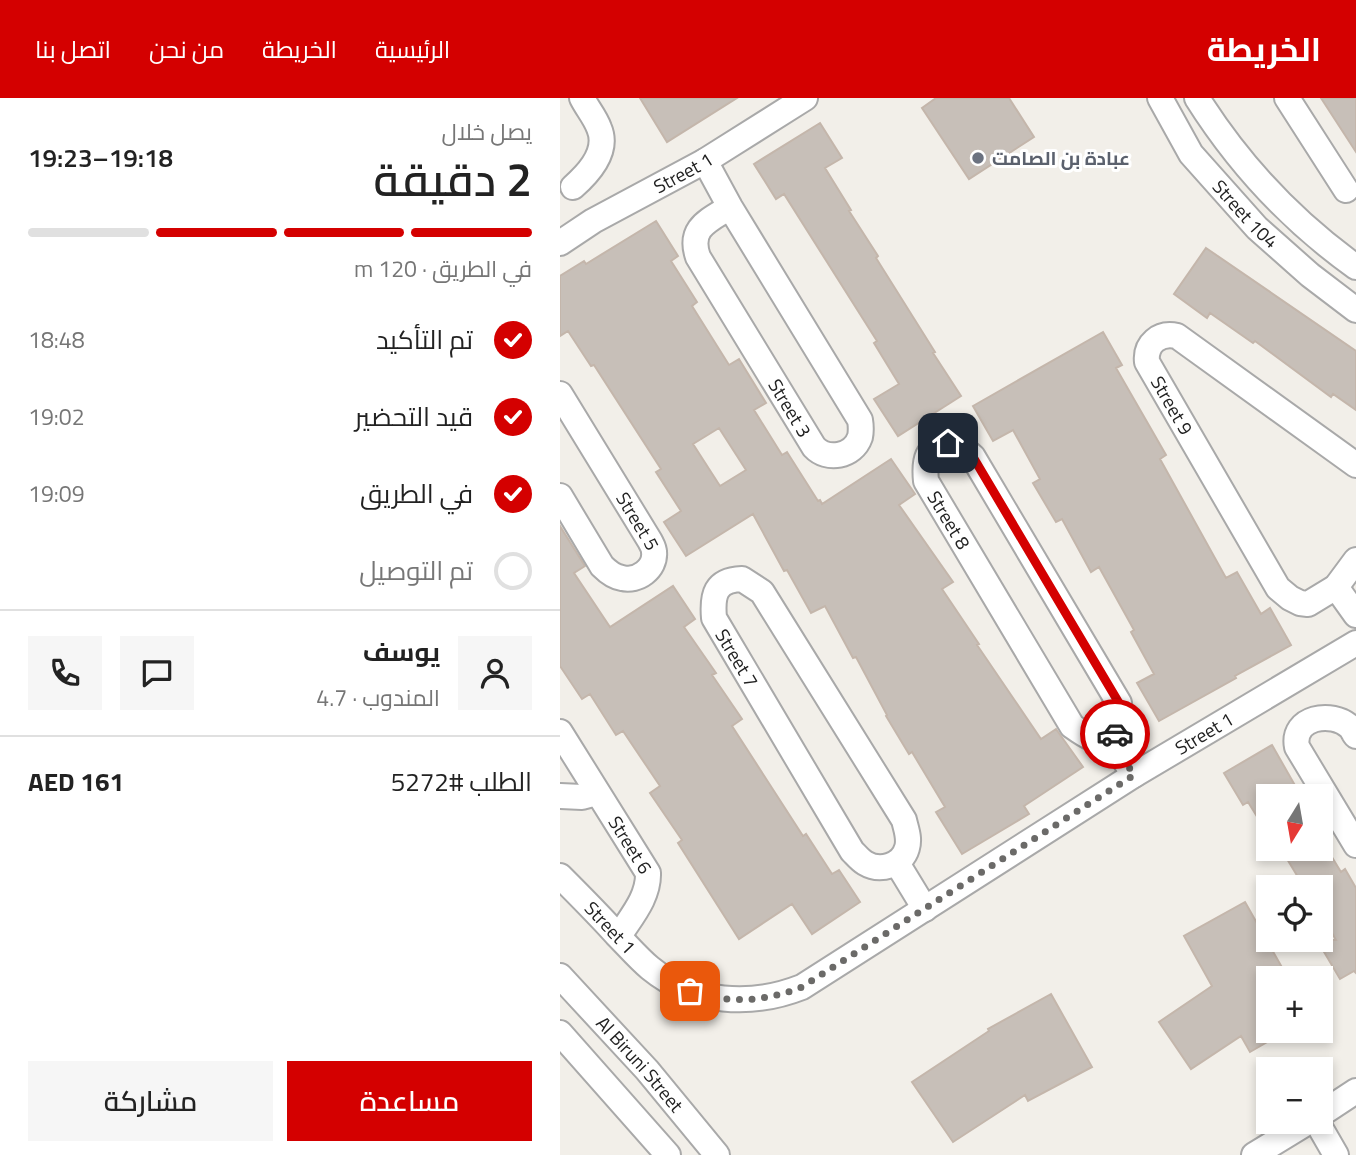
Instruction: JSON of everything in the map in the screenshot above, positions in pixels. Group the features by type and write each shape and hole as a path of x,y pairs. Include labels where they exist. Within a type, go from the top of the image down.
{"street":[{"path":"582,98 600,128 601,147 594,165 585,177 567,182 593,221"},
{"name":"Street 1","path":"560,243 593,221 705,161 805,98"},
{"name":"Street 104","path":"1160,98 1191,154 1252,222 1310,275 1356,310"},
{"name":"Street 104","path":"1197,98 1246,166 1334,251 1356,267"},
{"path":"1287,98 1346,190"},
{"name":"Street 3","path":"705,161 730,207 860,420 860,436 848,452 832,456 824,454 814,446 698,257 695,242 702,225 730,207"},
{"path":"1252,222 1261,223 1271,217 1280,201"},
{"name":"Street 9","path":"1356,465 1177,336 1163,335 1152,343 1146,356 1147,362 1278,588 1290,598 1308,604 1336,587 1356,559"},
{"name":"Street 5","path":"560,394 650,541 654,552 648,570 629,579 610,574 602,566 560,496"},
{"name":"Street 8","path":"948,443 963,448 973,457 1119,703 1117,732 1111,739 1099,741 1072,726 926,481 927,458 939,444 948,443"},
{"name":"Street 7","path":"742,579 762,592 904,820 908,846 897,863 877,867 865,863 852,851 714,618 714,596 723,583 742,579"},
{"path":"1336,587 1356,615"},
{"name":"Street 1","path":"560,876 648,966 675,985 705,996 737,1001 786,993 802,987 1134,775 1356,643"},
{"path":"1356,736 1350,727 1324,717 1304,724 1296,733 1295,739 1297,747 1356,845"},
{"name":"Street 6","path":"560,732 648,873 645,894 619,936"},
{"path":"1111,739 1134,775"},
{"path":"560,796 582,797 597,793"},
{"path":"897,863 925,909"},
{"name":"Al Biruni Street","path":"560,976 646,1070 717,1155"},
{"name":"Al Biruni Street","path":"560,1033 668,1155"},
{"path":"1333,1106 1356,1091"},
{"path":"1254,1155 1288,1134"},
{"path":"1324,1134 1336,1155"}],"building":[{"path":"640,98 737,98 667,142"},
{"name":"عبادة بن الصامت","path":"936,98 1009,98 1034,137 969,179 922,108"},
{"path":"1321,98 1356,98 1356,152"},
{"path":"820,123 842,158 825,168 878,256 876,258 961,396 898,436 874,399 899,384 874,343 877,341 784,194 776,199 754,164"},
{"path":"656,221 678,256 671,261 697,302 692,306 729,365 739,359 766,403 754,410 782,455 787,452 822,504 891,459 915,494 899,505 953,582 942,589 1041,739 1056,729 1083,767 1024,806 1029,814 962,854 936,812 945,807 912,752 909,754 886,716 856,657 853,658 825,606 811,613 753,514 686,556 664,522 681,511 656,472 661,469 594,365 591,366 568,331 560,336 560,276 584,261 586,264","holes":["719,428 746,470 720,486 693,444"]},
{"path":"1206,248 1356,351 1356,410 1333,394 1331,397 1255,341 1253,343 1210,313 1207,318 1174,294"},
{"path":"1103,332 1122,365 1116,368 1166,455 1160,459 1226,578 1237,572 1261,614 1270,608 1291,645 1159,721 1137,683 1154,674 1131,632 1134,630 1099,567 1091,572 1062,519 1056,522 1033,483 1040,479 1013,430 993,441 973,406"},
{"path":"560,526 585,566 574,573 610,627 673,586 695,619 684,627 716,673 712,675 742,719 732,726 803,836 806,834 832,874 839,870 860,902 812,934 792,904 739,939 678,843 682,840 650,793 660,786 623,731 616,735 590,694 582,699 560,666"},
{"path":"1272,745 1294,784 1256,784 1256,815 1248,802 1243,805 1224,773"},
{"path":"1334,860 1341,872 1345,869 1356,888 1356,973 1354,971 1340,979 1324,952 1333,952 1333,940 1336,940 1333,935 1333,875 1297,875 1288,861"},
{"path":"1245,902 1256,921 1256,952 1273,952 1281,966 1256,966 1256,1043 1266,1043 1250,1052 1241,1036 1191,1069 1159,1022 1212,986 1184,936"},
{"path":"1051,994 1092,1067 1028,1101 1025,1095 953,1142 912,1082 989,1031 988,1029"}],"way so far":[{"path":"690,991 737,1001 770,997 802,987 1134,775 1111,739 1115,734"}],"place":[{"name":"عبادة بن الصامت","path":"978,158"}],"route":[{"path":"948,443 963,448 973,457 1119,703 1120,723 1115,734"}]}
